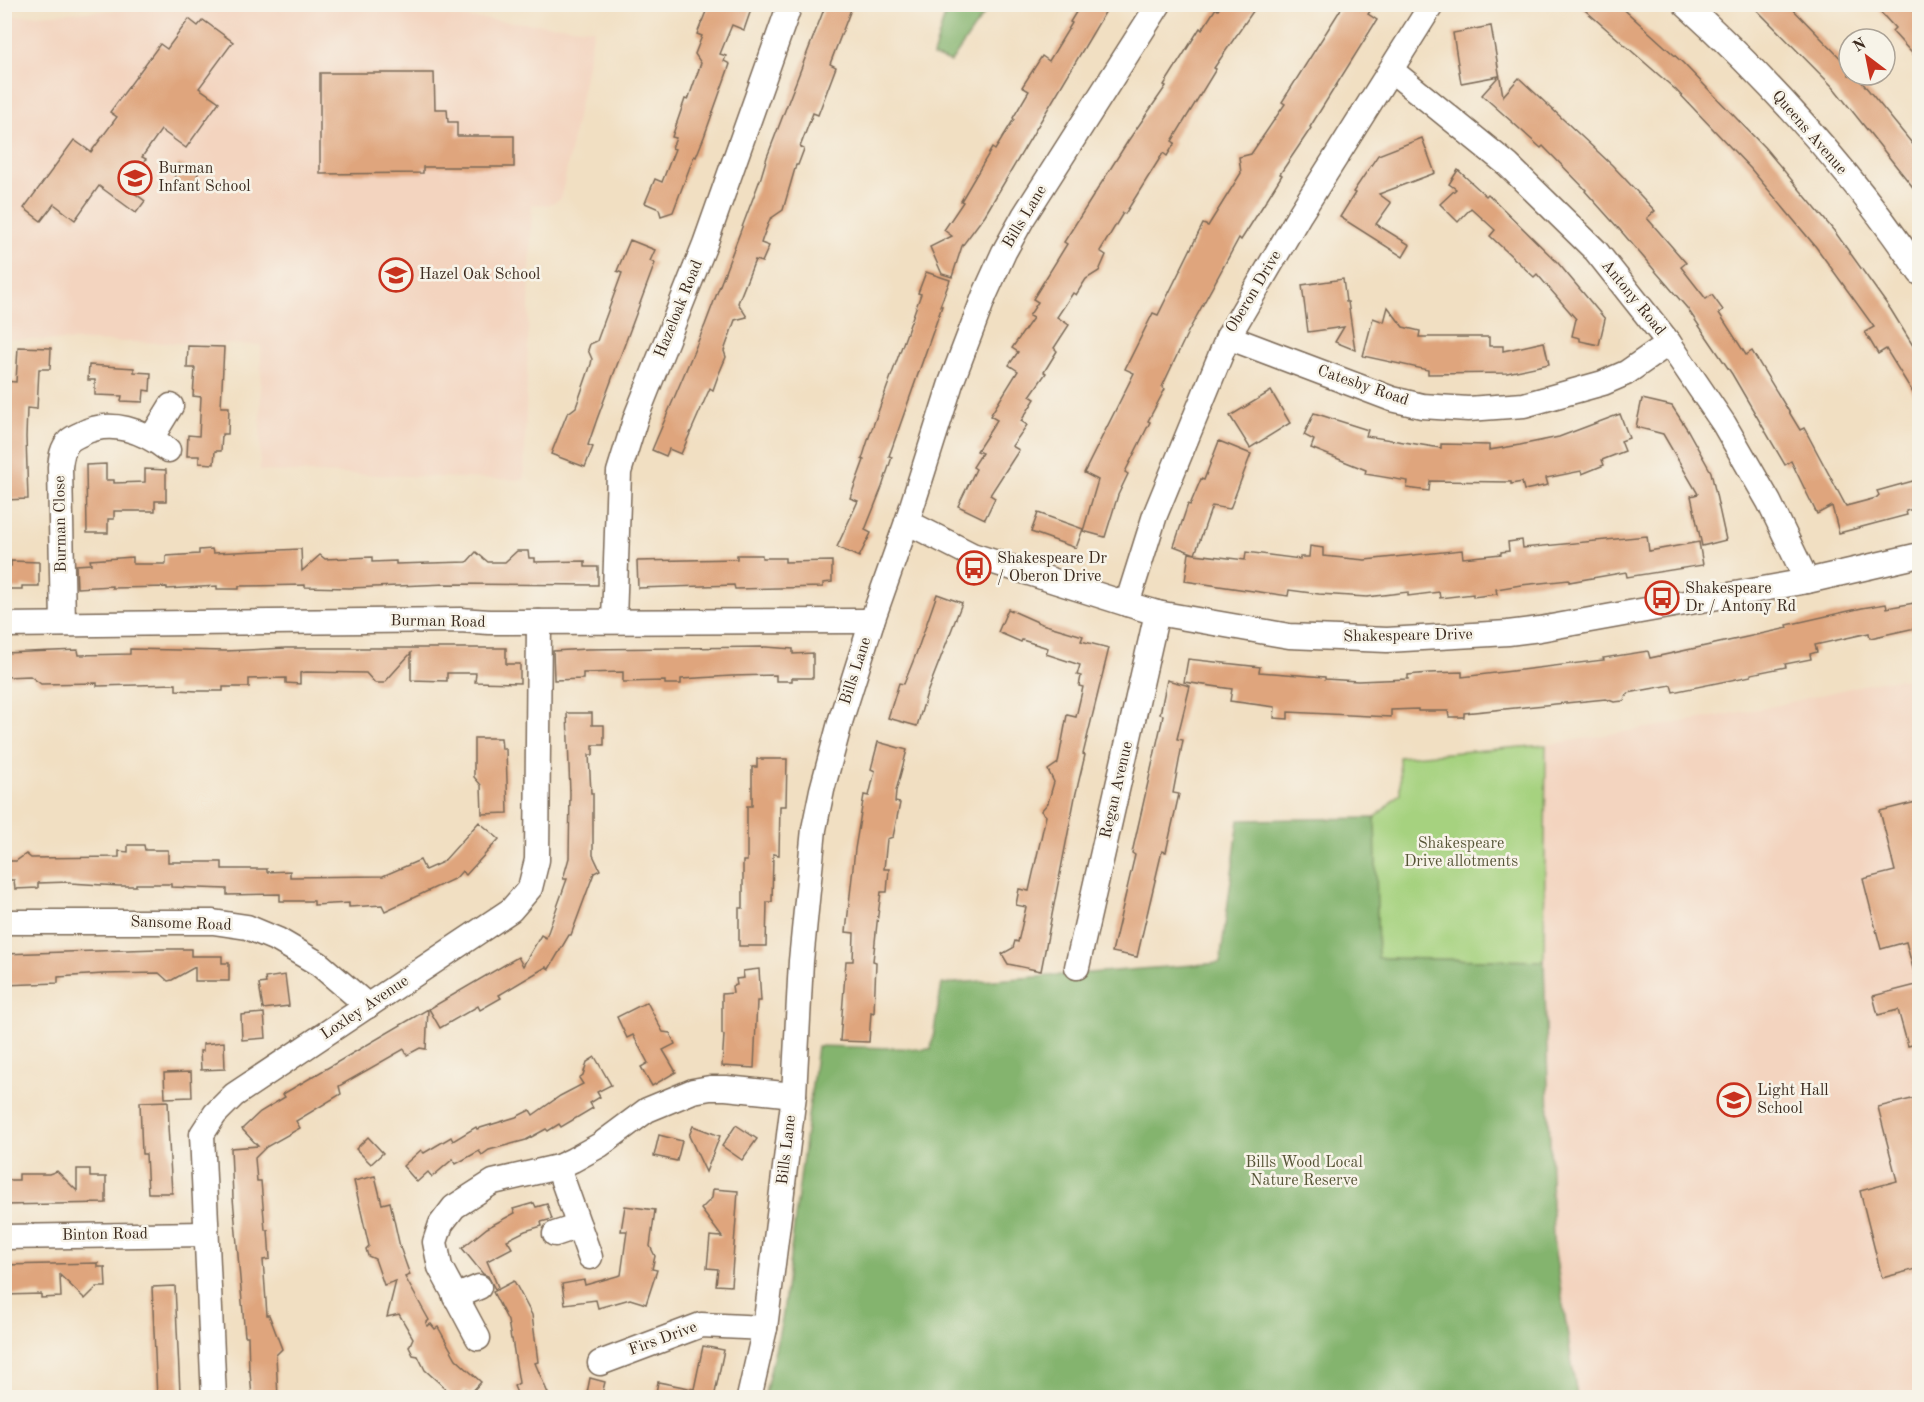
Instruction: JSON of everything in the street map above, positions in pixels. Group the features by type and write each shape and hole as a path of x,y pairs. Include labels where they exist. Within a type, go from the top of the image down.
{"street":[{"name":"Hazeloak Road","path":"614,621 619,472 636,417 705,244 790,4"},
{"name":"Bills Lane","path":"749,1398 765,1328 794,1095 801,961 814,829 841,719 951,383 1004,252 1024,216 1159,4"},
{"name":"Oberon Drive","path":"1127,604 1155,515 1227,337 1300,214 1432,4"},
{"name":"Queens Avenue","path":"1685,4 1757,74 1820,142 1894,235 1920,273"},
{"name":"Antony Road","path":"1391,70 1515,172 1596,251 1669,343 1724,424 1769,502 1807,581"},
{"name":"Catesby Road","path":"1227,337 1392,399 1422,406 1468,409 1524,405 1603,383 1626,373 1669,343"},
{"name":"Burman Close","path":"63,624 60,467 63,451 70,440 90,429 108,426 127,428 160,443 171,406"},
{"name":"Shakespeare Drive","path":"907,522 972,555 1157,613 1288,636 1387,640 1530,630 1807,581 1920,555"},
{"name":"Regan Avenue","path":"1077,967 1157,613"},
{"name":"Burman Road","path":"4,625 460,620 489,622 872,621"},
{"name":"Loxley Avenue","path":"214,1398 202,1134 214,1114 234,1095 511,909 530,888 537,860 539,622"},
{"name":"Sansome Road","path":"4,922 213,922 247,927 278,940 319,964 368,1006"},
{"path":"478,1338 440,1267 435,1242 441,1224 454,1207 493,1182 558,1167 600,1145 647,1110 693,1091 726,1088 794,1095"},
{"path":"558,1167 590,1257"},
{"path":"555,1234 579,1226"},
{"name":"Binton Road","path":"4,1237 206,1234"},
{"path":"455,1297 479,1287"},
{"name":"Firs Drive","path":"600,1363 700,1324 765,1328"}],"shaded area":[{"name":"Hazel Oak School","path":"310,4 594,29 561,199 548,205 532,204 524,480 260,471 261,345 5,339 5,17 198,5"},
{"name":"Light Hall School","path":"1919,677 1919,1397 1577,1397 1553,1239 1544,961 1546,745 1765,708 1880,681"}],"green space":[{"path":"948,4 990,5 951,62 933,56"},
{"name":"Shakespeare Drive allotments","path":"1546,745 1544,961 1377,958 1375,818 1400,793 1399,757"},
{"name":"Bills Wood Local Nature Reserve","path":"1375,818 1378,958 1544,961 1553,1239 1577,1397 764,1398 782,1320 817,1046 931,1049 942,984 1220,963 1239,820"}],"building":[{"path":"709,4 753,4 744,30 732,25 720,54 726,56 724,61 730,64 704,137 696,157 694,156 673,212 661,216 659,209 645,203 655,179 662,182 675,149 672,148 676,138 672,137 701,63 695,54 702,36 697,34"},
{"path":"826,4 853,4 830,64 836,67 818,115 813,113 800,147 804,149 796,165 783,210 770,219 763,237 761,243 769,246 762,262 755,260 738,303 747,317 735,320 724,351 726,357 713,390 710,388 681,454 669,449 666,456 652,450 705,325"},
{"path":"1081,4 1110,4 985,215 962,246 952,277 942,274 930,247 952,236 944,230 963,202 961,201 992,148 995,150 1014,119 1029,91 1022,87 1042,56 1049,61"},
{"path":"1222,4 1258,4 1214,68 1216,69 1172,141 1175,143 1167,156 1163,153 1100,251 1106,255 1099,271 1086,279 1076,295 1073,293 1057,317 1069,325 1054,348 1057,351 1044,372 1046,373 1030,396 1035,399 1021,421 1027,425 1012,446 1019,450 990,495 995,498 985,519 958,506 976,469 973,467 982,453 977,451 997,420 990,416 1018,371 1009,365 1018,352 1012,348 1033,318 1029,316 1038,302 1033,299 1067,244 1064,242 1166,86 1164,85 1200,28 1202,30 1216,8 1218,10"},
{"path":"1344,4 1375,4 1368,14 1377,20 1280,174 1282,175 1264,204 1241,240 1239,238 1188,332 1162,387 1165,389 1125,472 1128,474 1118,495 1105,537 1083,531 1098,480 1084,473 1134,373 1125,369 1153,313 1158,315 1203,224 1208,226 1241,173 1239,157 1251,154 1285,104 1282,102"},
{"path":"1578,4 1618,4 1683,63 1765,148 1835,232 1891,310 1920,357 1920,404 1886,349 1878,354 1865,332 1874,327 1816,247 1751,169 1676,90"},
{"path":"1751,4 1788,4 1837,55 1837,87 1866,87 1920,153 1920,196 1833,87"},
{"path":"1873,4 1907,4 1920,18 1920,62 1897,37 1897,27 1894,27"},
{"path":"189,19 198,26 203,20 233,42 199,88 219,102 186,148 161,130 142,157 146,159 125,186 145,201 136,213 99,186 75,220 54,204 41,221 24,208 74,140 91,152 117,117 110,112 160,44 167,49"},
{"path":"1491,26 1503,96 1519,78 1612,165 1655,211 1647,218 1686,263 1681,267 1706,299 1712,295 1723,310 1719,313 1746,355 1752,351 1800,430 1804,428 1846,506 1876,498 1879,495 1877,491 1920,479 1920,507 1906,511 1907,515 1839,533 1832,506 1817,514 1791,461 1785,465 1732,374 1687,308 1586,190 1543,146 1541,148 1482,95 1499,76 1461,83 1453,33"},
{"path":"320,73 434,73 435,109 447,109 448,122 457,122 457,136 514,136 514,167 423,167 423,173 320,174"},
{"path":"1422,138 1435,173 1379,194 1391,203 1376,224 1410,245 1403,257 1340,217 1355,193 1353,192 1378,155"},
{"path":"178,164 199,170 194,186 174,181"},
{"path":"1458,170 1486,196 1488,194 1558,263 1605,319 1599,345 1580,341 1580,338 1572,336 1576,319 1537,274 1534,277 1490,236 1495,230 1471,208 1458,222 1440,204 1456,189 1449,184"},
{"path":"630,240 655,250 650,261 655,263 588,445 593,447 585,467 551,454 567,414 576,407 591,364 592,359 588,350 590,344 597,341 622,273 617,271"},
{"path":"926,272 950,280 889,456 892,457 882,487 865,530 871,533 859,557 837,547 858,501 850,498 864,460 862,459 869,437 921,294 918,293"},
{"path":"1343,279 1355,350 1335,342 1344,327 1308,332 1302,285"},
{"path":"1388,307 1403,327 1420,331 1419,337 1489,337 1489,346 1503,346 1503,351 1544,342 1549,364 1507,373 1428,374 1428,370 1363,356 1373,318 1384,322"},
{"path":"188,346 224,347 221,407 229,407 228,434 222,434 221,451 215,451 214,464 199,463 199,456 187,456 188,435 199,436 201,397 193,396 195,368 187,368"},
{"path":"18,347 51,348 50,369 39,369 37,409 27,408 28,499 4,500 4,381 16,382"},
{"path":"89,365 134,368 134,372 151,373 150,391 144,390 143,402 121,401 122,396 95,395 95,380 88,380"},
{"path":"1271,391 1290,423 1250,448 1230,416"},
{"path":"1642,399 1672,406 1687,429 1711,472 1726,540 1702,546 1691,496 1698,494 1663,434 1636,427"},
{"path":"1314,413 1368,430 1366,436 1441,448 1441,444 1489,445 1489,450 1520,445 1559,437 1620,414 1629,438 1621,441 1625,451 1602,460 1604,465 1582,474 1581,471 1546,478 1548,485 1524,490 1522,482 1511,484 1511,482 1430,481 1429,491 1407,488 1408,481 1365,474 1366,470 1311,448 1314,440 1304,435"},
{"path":"1219,441 1251,454 1230,509 1212,506 1195,554 1174,546 1188,504 1190,505 1201,479 1204,480"},
{"path":"106,464 106,480 114,480 114,483 145,482 145,469 166,470 166,501 155,501 155,511 114,511 114,519 108,519 108,533 87,533 86,465"},
{"path":"1038,513 1083,529 1076,548 1031,532"},
{"path":"1647,536 1649,551 1699,542 1703,565 1627,577 1626,572 1569,582 1569,580 1521,585 1496,589 1497,594 1473,597 1473,594 1440,598 1439,592 1408,596 1408,592 1367,597 1289,590 1288,596 1185,581 1189,553 1245,560 1246,552 1300,559 1300,557 1309,557 1310,546 1323,548 1323,556 1365,560 1462,550 1463,558 1501,554 1501,552 1509,551 1508,542 1522,540 1523,548"},
{"path":"212,549 213,553 301,549 302,571 320,555 325,559 372,557 372,562 396,561 396,564 467,562 476,552 488,562 505,562 517,551 528,551 529,558 535,558 535,562 585,561 585,567 598,567 598,585 446,584 349,588 305,587 305,585 239,586 239,589 217,589 217,586 167,589 167,587 112,588 112,586 77,588 76,565 91,564 90,560 133,557 133,564 166,564 166,556 199,554 199,550"},
{"path":"737,555 785,558 785,562 832,561 832,582 823,583 823,587 735,589 734,585 638,588 637,561 737,559"},
{"path":"11,561 39,562 39,586 4,589 4,566 11,566"},
{"path":"937,594 962,603 927,693 917,726 888,718 899,683 904,684"},
{"path":"1920,602 1920,627 1870,638 1869,633 1815,645 1817,652 1810,654 1811,659 1785,664 1786,667 1673,692 1671,685 1628,693 1623,701 1614,702 1606,699 1464,713 1464,717 1449,717 1448,711 1418,711 1418,709 1391,710 1391,717 1288,712 1288,719 1274,718 1275,707 1230,701 1232,689 1184,682 1188,659 1260,667 1259,672 1358,681 1408,679 1408,675 1429,673 1462,672 1462,677 1604,660 1603,658 1648,651 1650,658 1788,628 1787,625 1862,608 1886,604 1887,608"},
{"path":"1008,609 1042,624 1083,636 1081,641 1109,648 1083,754 1085,755 1041,971 1008,964 1002,954 1013,948 1015,941 1018,942 1026,907 1016,905 1019,889 1029,891 1046,816 1041,811 1048,803 1054,782 1048,770 1058,763 1067,715 1076,717 1083,687 1079,686 1081,676 1077,675 1080,665 1046,654 1048,648 1022,640 1021,642 998,632"},
{"path":"766,647 793,649 793,654 813,653 813,678 776,681 776,675 732,676 681,679 681,684 665,684 665,681 623,682 623,672 583,673 583,679 554,680 553,651"},
{"path":"286,648 506,648 506,664 520,664 520,683 475,682 476,673 447,673 447,681 411,680 411,653 384,683 375,683 366,673 306,672 300,673 300,684 286,683 286,678 249,679 249,687 223,687 223,691 198,691 176,690 176,684 97,686 97,683 41,684 30,676 4,677 4,653 78,650 79,655 130,654 130,649 226,651"},
{"path":"1167,680 1190,686 1177,739 1183,740 1173,793 1179,794 1166,852 1162,851 1137,957 1112,952 1135,855 1132,853 1162,721 1163,715 1160,714"},
{"path":"567,713 592,713 592,725 604,725 604,745 593,745 593,755 589,755 591,793 593,793 593,855 600,870 594,873 571,935 549,969 546,967 499,995 501,998 480,1010 478,1006 440,1028 429,1009 518,957 523,966 541,935 546,938 567,879 563,879 569,858 570,793"},
{"path":"474,738 501,738 502,749 506,749 508,813 482,814 481,785 474,777"},
{"path":"878,742 907,750 896,791 895,802 900,803 893,837 887,839 884,869 889,869 887,892 881,892 873,961 876,962 874,1013 871,1012 869,1042 840,1041 846,961 853,961 854,933 846,932 855,849 864,795 869,796 875,771 871,769"},
{"path":"757,759 787,759 786,806 780,806 779,855 773,854 772,902 767,902 766,946 739,946 739,908 743,908 743,861 747,861 747,806 752,806 752,767 757,767"},
{"path":"1920,801 1920,976 1915,976 1906,942 1881,949 1863,879 1895,871 1880,811"},
{"path":"479,822 499,839 466,875 462,871 456,878 385,911 382,905 349,907 349,903 314,905 314,901 280,901 280,894 227,895 227,889 171,887 171,884 119,886 70,882 38,883 38,888 15,889 14,880 4,880 4,861 16,861 26,854 31,858 119,857 119,851 128,852 128,845 144,845 145,850 168,850 168,862 222,862 222,869 290,871 290,877 383,876 420,860 425,870 443,862"},
{"path":"191,949 191,956 222,956 222,963 229,963 229,981 195,981 195,967 168,981 159,973 103,974 58,977 58,983 4,985 4,954"},
{"path":"759,969 761,1001 757,1001 754,1068 722,1066 724,1035 722,1034 722,994 733,993 732,986 737,985 736,979 744,978 743,971"},
{"path":"285,975 289,1006 263,1009 259,984 266,983 265,978"},
{"path":"1920,984 1920,1043 1908,1046 1898,1010 1878,1015 1873,996"},
{"path":"647,1002 663,1032 670,1033 675,1044 663,1050 676,1072 652,1086 641,1067 648,1063 633,1035 627,1038 617,1017"},
{"path":"428,1009 426,1049 420,1048 407,1055 404,1049 339,1086 341,1094 296,1121 300,1128 266,1147 255,1158 257,1181 261,1181 265,1230 268,1230 270,1259 263,1260 267,1315 269,1315 282,1349 276,1355 278,1398 252,1398 248,1336 245,1336 233,1198 231,1148 258,1146 242,1129 260,1112 285,1097 283,1094"},
{"path":"264,1013 266,1038 242,1040 241,1015"},
{"path":"224,1042 225,1069 201,1070 200,1051 203,1051 203,1044"},
{"path":"595,1057 611,1085 597,1092 600,1097 590,1103 593,1108 561,1127 559,1124 526,1140 489,1150 482,1155 479,1151 456,1164 453,1159 432,1177 428,1172 417,1182 403,1166 421,1150 424,1153 451,1137 453,1141 476,1127 477,1129 516,1117 530,1110 533,1115 560,1096 583,1084 579,1078 583,1075 587,1062"},
{"path":"191,1072 192,1097 165,1098 164,1073"},
{"path":"1920,1097 1920,1268 1882,1278 1860,1191 1897,1181 1878,1107"},
{"path":"168,1101 172,1193 148,1193 146,1154 142,1154 140,1102"},
{"path":"736,1125 757,1139 742,1160 722,1146"},
{"path":"693,1126 720,1136 706,1172 689,1136"},
{"path":"659,1135 682,1141 677,1161 654,1156"},
{"path":"368,1137 383,1153 371,1164 356,1149"},
{"path":"77,1169 90,1169 90,1177 106,1177 106,1203 4,1205 4,1180 19,1180 19,1174 49,1174 57,1171 77,1191"},
{"path":"375,1176 382,1204 390,1202 400,1247 410,1275 405,1277 429,1320 426,1323 427,1326 431,1324 435,1329 438,1327 456,1359 481,1382 470,1394 465,1389 456,1398 425,1370 418,1356 413,1355 409,1347 413,1338 399,1314 387,1317 396,1281 384,1285 375,1259 368,1256 366,1249 369,1246 354,1181"},
{"path":"713,1189 738,1191 731,1286 716,1285 718,1269 707,1268 710,1236 722,1237 701,1209 712,1198"},
{"path":"534,1203 536,1207 547,1204 552,1219 541,1222 542,1226 507,1240 512,1248 487,1261 498,1287 495,1289 488,1276 483,1274 462,1248 487,1228 515,1213 513,1209"},
{"path":"625,1206 655,1210 650,1246 655,1256 652,1269 657,1270 646,1304 630,1299 598,1308 596,1300 565,1304 562,1284 584,1280 585,1285 621,1275 627,1231 621,1231"},
{"path":"98,1263 98,1267 105,1267 106,1287 97,1287 85,1299 60,1275 61,1297 41,1298 41,1294 4,1295 4,1265"},
{"path":"514,1281 532,1315 538,1362 535,1363 550,1398 519,1398 514,1386 519,1383 508,1321 493,1292"},
{"path":"175,1286 180,1392 175,1392 175,1398 157,1398 152,1287"},
{"path":"703,1346 724,1350 714,1398 655,1398 658,1382 694,1389"},
{"path":"590,1378 605,1382 601,1398 586,1398"}],"place":[{"name":"Burman Infant School","path":"135,178"},
{"name":"Hazel Oak School","path":"396,275"},
{"name":"Shakespeare Dr / Oberon Drive","path":"974,568"},
{"name":"Shakespeare Dr / Antony Rd","path":"1662,598"},
{"name":"Light Hall School","path":"1734,1100"}]}
